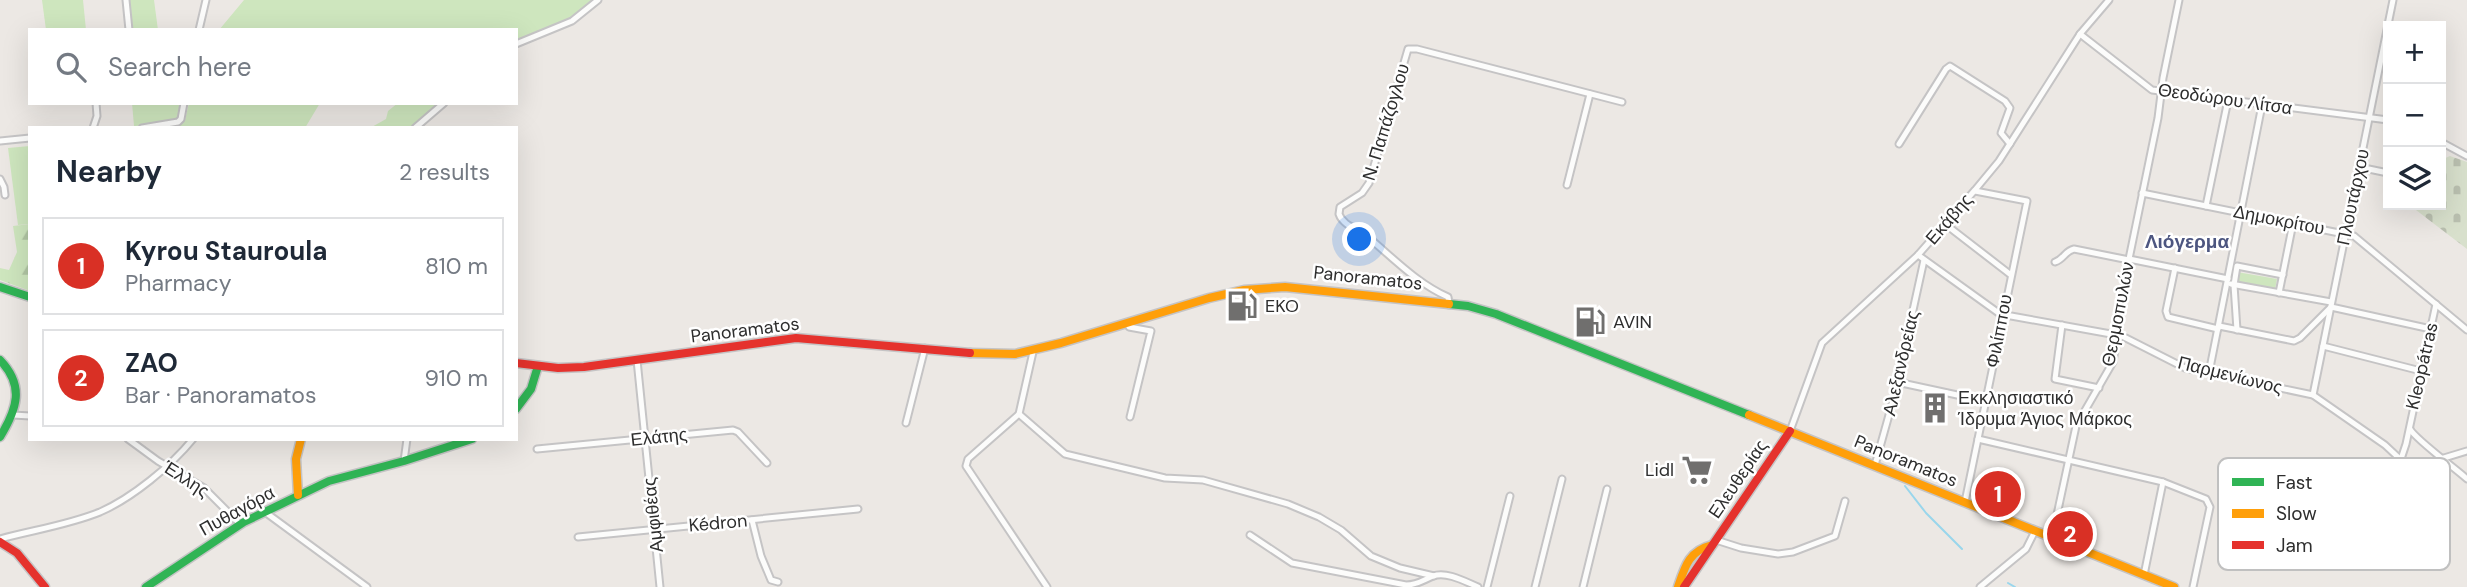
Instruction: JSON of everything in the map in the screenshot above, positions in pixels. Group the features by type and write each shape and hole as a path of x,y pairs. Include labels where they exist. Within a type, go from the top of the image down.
{"main road":[{"path":"0,287 28,297"},
{"name":"Panoramatos","path":"518,363 575,368 796,338 1015,355 1033,352 1209,298 1274,287 1302,287 1449,303 1496,314 2174,587"},
{"path":"0,437 13,415 16,399 16,383 11,371 1,361"},
{"path":"518,406 531,389 538,366"},
{"name":"Ελευθερίας","path":"1684,587 1790,431"},
{"name":"Πυθαγόρα","path":"146,587 240,524 298,495 296,459 300,441"},
{"path":"298,495 328,481 466,441"},
{"path":"0,540 17,553 45,587"},
{"name":"Ελευθερίας","path":"1678,587 1692,554 1699,548 1714,543"}],"street":[{"path":"126,0 129,28"},
{"path":"199,28 206,0"},
{"path":"518,43 572,20 598,0"},
{"name":"Εκάβης","path":"1790,431 1822,343 1918,255 1975,190 2010,144 2080,34 2109,0"},
{"name":"Θερμοπυλών","path":"2052,538 2076,426 2112,366 2129,260 2179,0"},
{"name":"Πλουτάρχου","path":"2313,395 2393,0"},
{"name":"Θεοδώρου Λίτσα","path":"2080,34 2150,90 2383,119"},
{"name":"Ν. Παπάζογλου","path":"1449,303 1448,297 1417,277 1365,234 1343,221 1339,214 1340,206 1362,193 1369,183 1408,49 1417,49 1622,102"},
{"path":"1899,144 1950,66 2005,101 2010,108 2001,133 2010,144"},
{"path":"1567,185 1590,94"},
{"path":"2206,206 2228,100"},
{"path":"2209,373 2230,282 2262,104"},
{"path":"94,126 97,116 96,105"},
{"path":"158,126 178,122 184,105"},
{"path":"417,126 442,105"},
{"path":"0,141 28,138"},
{"path":"2446,146 2467,156"},
{"path":"2359,167 2383,172"},
{"path":"0,179 5,195"},
{"name":"Φιλίππου","path":"1965,502 2027,201 1975,190"},
{"name":"Δημοκρίτου","path":"2142,193 2354,236 2467,330"},
{"path":"2279,293 2293,223"},
{"path":"1945,224 2011,275"},
{"path":"2055,262 2062,260 2074,249 2175,268 2431,329"},
{"name":"Παρμενίωνος","path":"1918,255 2002,315 2118,335 2133,340 2180,366 2313,395 2400,458"},
{"name":"Αλεξανδρείας","path":"1875,465 1897,382 1924,260"},
{"path":"2237,330 2230,282 2237,266 2283,275"},
{"path":"2175,268 2166,311 2168,317 2294,341 2331,305"},
{"name":"Kleopátras","path":"2401,458 2410,429 2436,304"},
{"path":"1127,323 1129,327 1151,331 1130,417"},
{"path":"2062,325 2055,379 2099,387"},
{"path":"2323,346 2421,370"},
{"path":"906,423 926,348"},
{"path":"1033,352 1019,414 968,459 966,466 1047,587"},
{"name":"Αμφιθέας","path":"637,360 660,587"},
{"path":"1897,382 1985,401"},
{"path":"1019,414 1065,454 1165,478 1203,481 1288,504 1341,530 1371,556 1400,568 1433,576 1446,576 1478,587"},
{"path":"13,415 28,416"},
{"name":"Kleopátras","path":"2410,429 2416,439 2444,458"},
{"name":"Ελάτης","path":"537,449 735,430 767,463"},
{"path":"1978,439 2163,482 2209,501 2193,587"},
{"name":"Έλλης","path":"131,441 204,488 240,524"},
{"path":"0,540 99,512 169,467 191,441"},
{"path":"404,461 407,441"},
{"path":"2444,458 2467,451"},
{"name":"Kleopátras","path":"2450,463 2467,479"},
{"path":"1535,587 1562,479"},
{"path":"2144,576 2163,482"},
{"path":"1583,587 1607,489"},
{"path":"1487,587 1510,496"},
{"path":"1714,543 1766,553 1793,552 1835,536 1845,501"},
{"name":"Kédron","path":"578,537 858,509"},
{"path":"264,512 367,587"},
{"path":"752,520 762,561 771,580 779,582"},
{"path":"1980,587 2026,549 2035,531"},
{"path":"1250,535 1295,564 1404,585 1421,583 1433,576"},
{"path":"1426,587 1433,576"}],"green space":[{"path":"42,0 83,0 86,28 46,28"},
{"path":"128,0 154,0 158,28 131,28"},
{"path":"244,0 598,0 577,16 518,42 518,28 221,28"},
{"path":"132,105 182,105 180,120 175,124 134,126"},
{"path":"189,105 319,105 306,126 179,126 185,120"},
{"path":"396,105 440,105 415,126 374,126 386,119 388,111"},
{"path":"28,146 28,224 18,225 8,148"},
{"path":"2450,156 2467,162 2467,249 2416,210 2446,210 2446,158"},
{"path":"28,224 28,290 0,280 0,268 9,270 17,252 13,226"},
{"path":"2237,272 2277,279 2275,289 2236,282"}],"waterway":[{"path":"1905,486 1926,513 1962,549"},
{"path":"2008,583 2015,587"}],"traffic: fast":[{"path":"0,287 28,296"},
{"path":"1449,304 1496,314 1749,415"},
{"path":"0,360 13,379 16,398 11,417 0,437"},
{"path":"518,406 531,389 538,366"},
{"path":"146,587 244,522 329,481 466,441"}],"traffic: slow":[{"path":"970,353 1015,354 1244,290 1285,287 1449,304"},
{"path":"1749,415 2174,587"},
{"path":"298,495 296,459 300,441"},
{"path":"1678,587 1693,555 1712,545"}],"traffic: jam":[{"path":"518,363 558,368 584,367 796,338 970,353"},
{"path":"1684,587 1790,431"},
{"path":"0,542 17,553 45,587"}],"place":[{"name":"EKO","path":"1242,306"},
{"name":"AVIN","path":"1590,322"},
{"name":"Εκκλησιαστικό Ίδρυμα Άγιος Μάρκος","path":"1935,408"},
{"name":"Lidl","path":"1697,470"},
{"name":"Kyrou Stauroula","path":"1998,494"},
{"name":"ZAO","path":"2070,534"}],"district":[{"name":"Λιόγερμα","path":"2187,241"}]}
